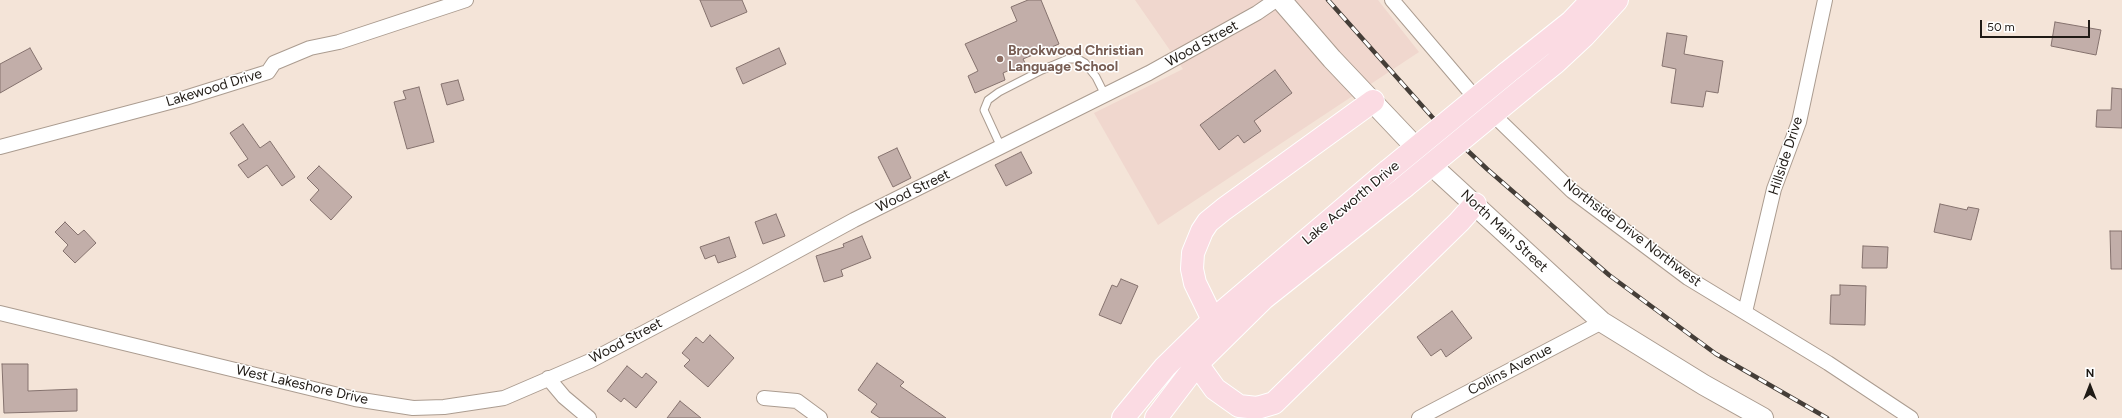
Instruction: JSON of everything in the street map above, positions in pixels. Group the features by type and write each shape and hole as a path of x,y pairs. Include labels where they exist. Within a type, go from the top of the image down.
{"main road":[{"name":"North Main Street","path":"1281,0 1332,59 1441,174 1602,322 1704,385 1764,418"},
{"name":"Lake Acworth Drive","path":"1122,418 1165,368 1213,320 1388,171 1571,22 1592,0"},
{"name":"Lake Acworth Drive","path":"1156,418 1196,364 1264,298 1404,187 1575,45 1616,0"},
{"path":"1213,320 1195,283 1192,269 1193,253 1202,231 1208,222 1372,101"},
{"path":"1196,364 1215,388 1235,404 1248,408 1257,408 1274,403 1459,222 1475,204"}],"street":[{"name":"Lakewood Drive","path":"0,147 185,98 268,72 274,63 310,48 339,42 466,0"},
{"name":"Wood Street","path":"548,378 590,361 854,220 1105,96 1257,14 1276,0"},
{"name":"Northside Drive Northwest","path":"1392,0 1472,94 1572,191 1688,278 1844,373 1911,418"},
{"name":"Hillside Drive","path":"1745,312 1774,190 1798,122 1825,0"},
{"name":"West Lakeshore Drive","path":"0,313 355,399 413,408 444,407 504,398 548,378"},
{"name":"Collins Avenue","path":"1419,418 1602,322"},
{"path":"548,378 564,397 589,418"},
{"path":"764,398 797,401 820,418"}],"lane":[{"path":"1001,147 984,110 988,100 999,92 1042,70 1068,59 1078,59 1086,63 1096,77 1105,96"}],"shaded area":[{"path":"1135,0 1378,0 1419,52 1158,225 1094,113 1183,69"}],"building":[{"path":"700,0 742,0 747,12 711,27"},
{"path":"1028,0 1041,0 1059,44 1023,59 1025,63 1003,73 1005,80 975,93 968,76 978,71 965,44 1017,21 1011,7"},
{"path":"2055,22 2101,30 2096,55 2051,46"},
{"path":"1667,33 1687,36 1684,54 1723,61 1718,93 1706,91 1703,107 1671,103 1676,69 1662,66"},
{"path":"30,48 42,69 0,93 0,64"},
{"path":"779,48 786,64 743,84 736,68"},
{"path":"1275,70 1292,93 1254,121 1261,131 1244,143 1238,135 1219,150 1200,125"},
{"path":"458,80 464,100 447,105 441,84"},
{"path":"419,87 434,142 407,149 394,102 406,99 403,91"},
{"path":"2112,88 2122,89 2122,128 2096,127 2097,110 2111,110"},
{"path":"243,124 260,148 270,141 295,177 282,186 267,165 248,178 238,165 248,159 230,133"},
{"path":"897,148 911,178 893,187 878,157"},
{"path":"1021,152 1032,173 1006,186 995,165"},
{"path":"319,166 352,197 331,220 310,200 319,190 307,178"},
{"path":"1940,204 1967,210 1968,207 1979,209 1971,240 1934,232"},
{"path":"776,214 785,236 763,244 755,222"},
{"path":"65,222 78,235 84,230 96,243 75,263 63,251 68,245 55,232"},
{"path":"2110,231 2122,231 2122,269 2111,269"},
{"path":"862,236 871,258 841,270 843,276 824,282 816,256 844,247 843,244"},
{"path":"729,237 736,257 718,263 715,255 705,259 700,247"},
{"path":"1863,246 1888,247 1887,268 1862,268"},
{"path":"1121,279 1138,286 1121,324 1099,315 1112,285 1117,287"},
{"path":"1840,285 1866,286 1865,325 1830,324 1831,295 1840,295"},
{"path":"1452,311 1472,338 1446,357 1441,349 1431,356 1417,337"},
{"path":"710,335 734,358 708,387 684,366 690,360 682,353 696,337 703,343"},
{"path":"877,363 904,382 900,386 946,418 880,418 871,412 877,404 858,390"},
{"path":"2,364 28,364 28,391 77,389 77,411 4,413"},
{"path":"627,366 642,378 646,373 657,382 636,408 624,398 621,402 607,391"},
{"path":"680,401 701,418 667,418"}],"railway":[{"path":"1328,0 1433,118 1487,169 1609,275 1716,354 1827,418"}],"place":[{"name":"Brookwood Christian Language School","path":"1000,59"}]}
